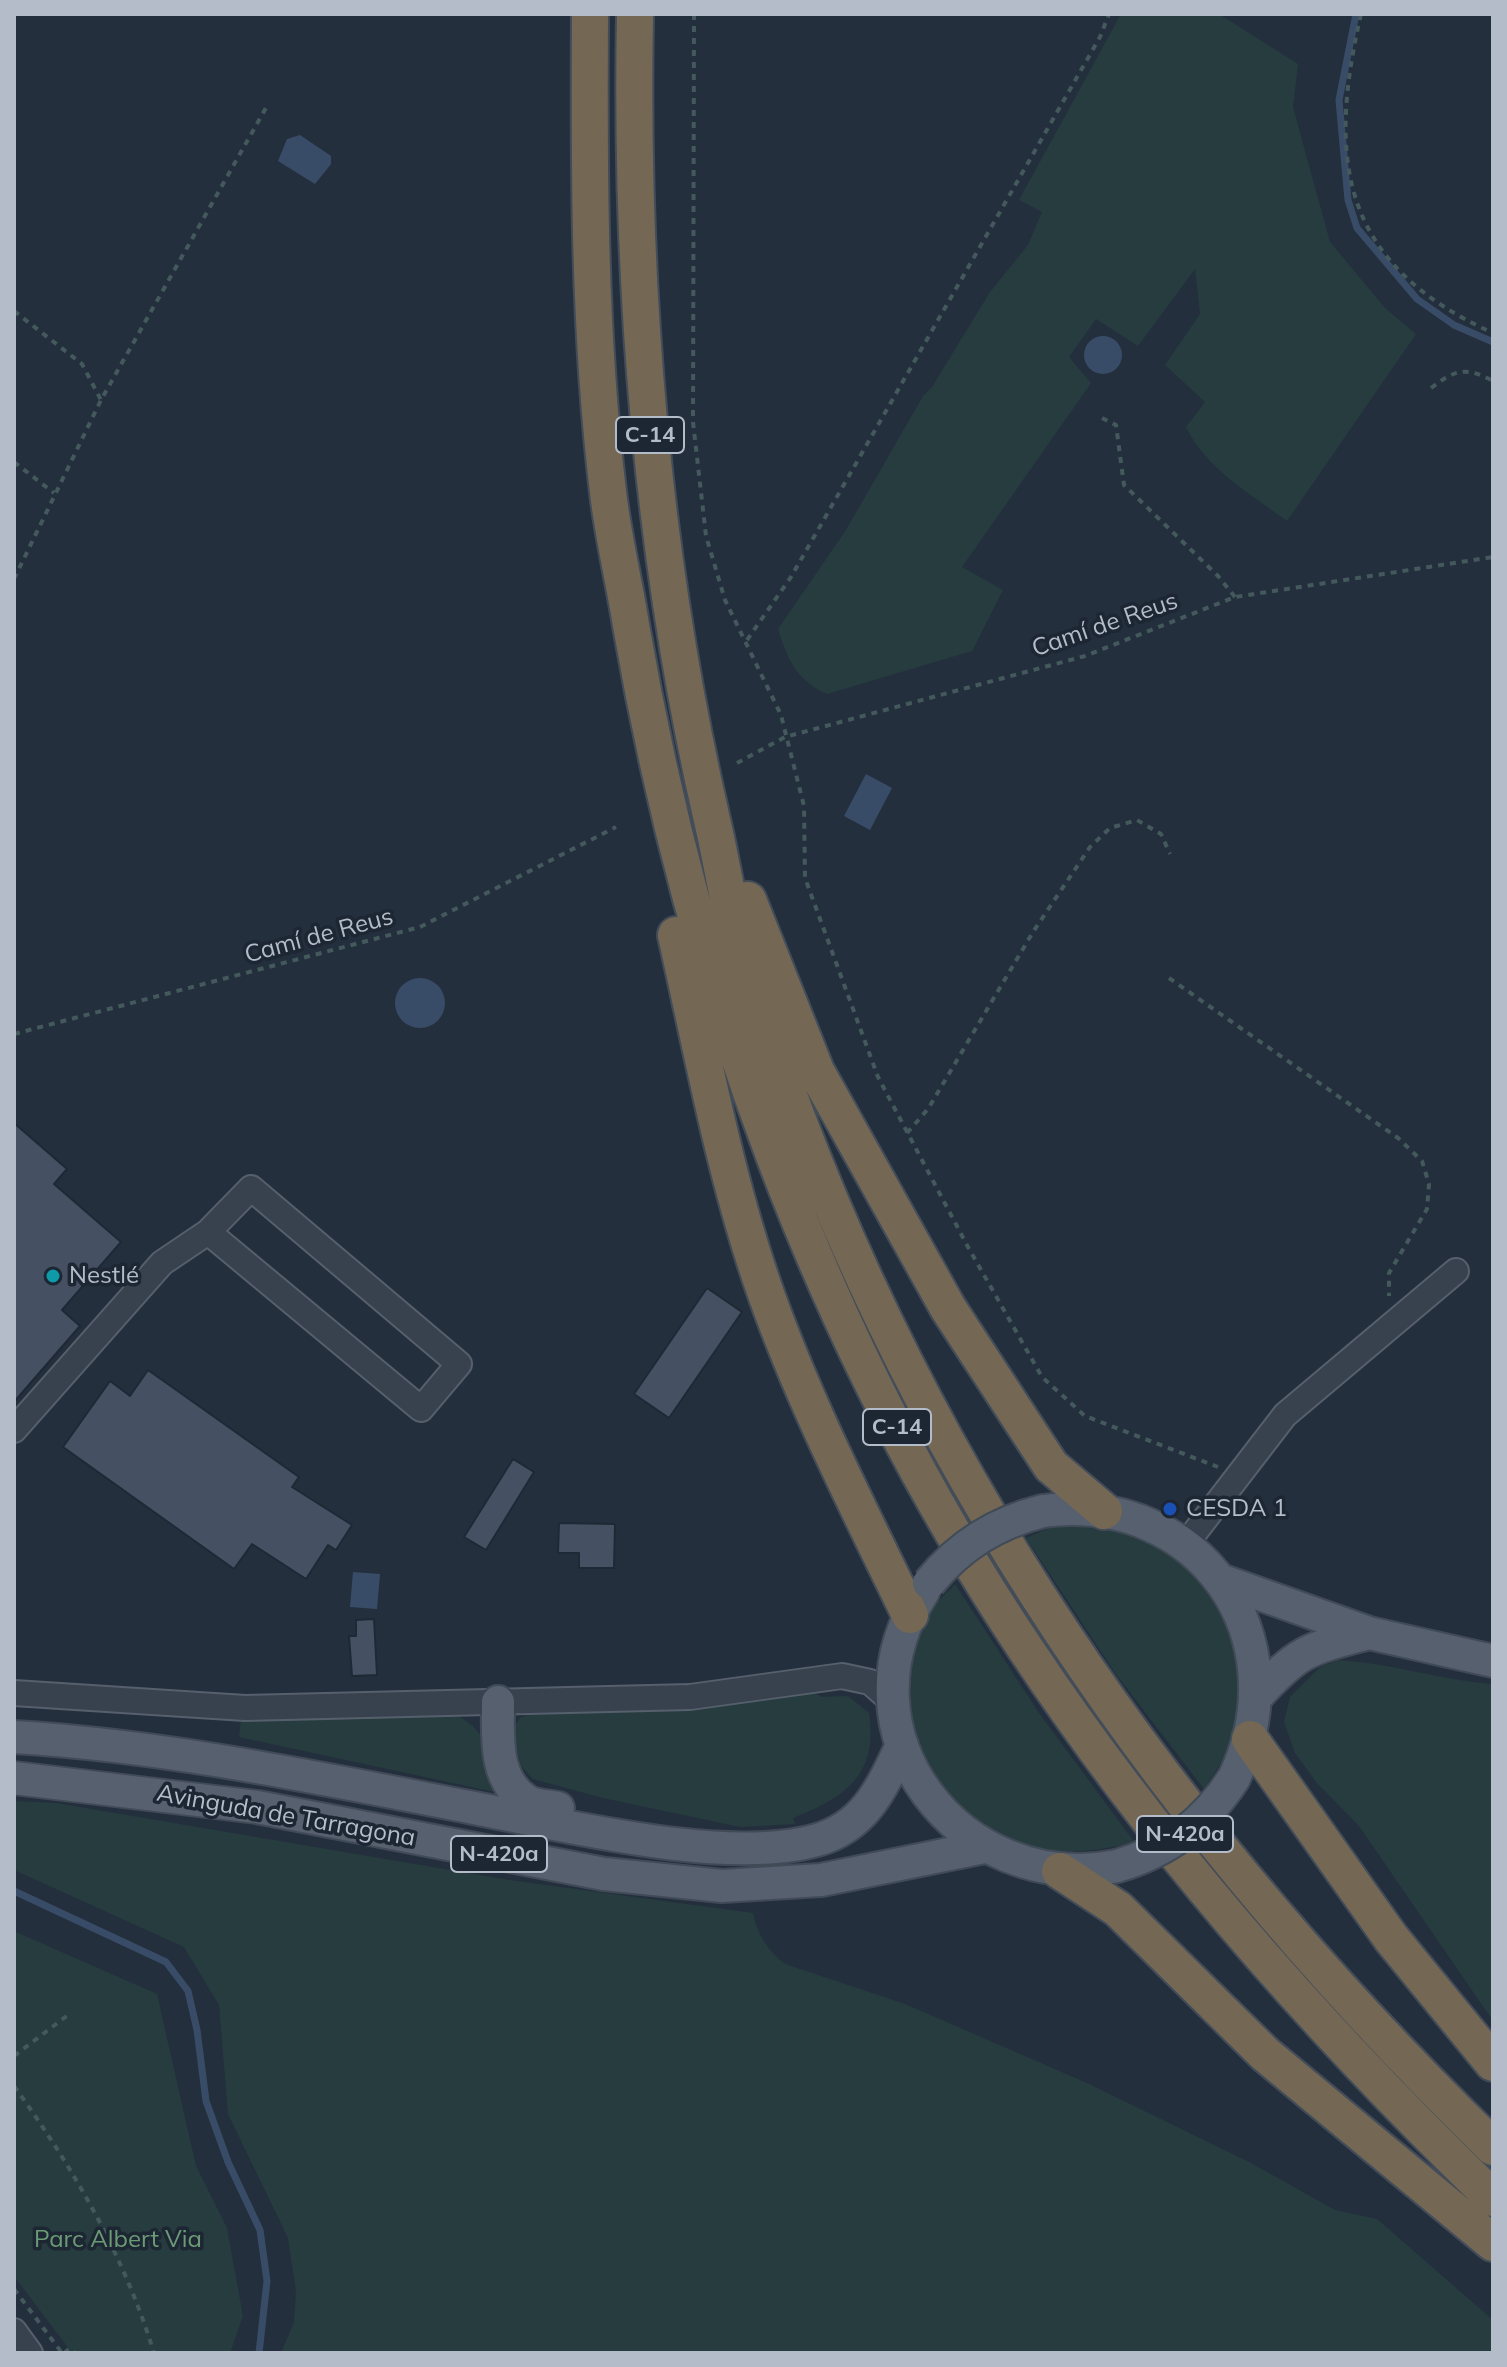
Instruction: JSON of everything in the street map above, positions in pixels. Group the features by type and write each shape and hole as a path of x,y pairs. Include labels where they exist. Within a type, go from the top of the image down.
{"highway":[{"name":"C-14","path":"590,14 592,313 608,497 650,734 704,954 767,1138 851,1338 928,1488 1023,1646 1144,1815 1293,1991 1493,2198"},
{"name":"C-14","path":"635,14 636,226 642,356 663,562 687,711 741,950 799,1123 882,1321 957,1467 1053,1623 1172,1788 1319,1965 1493,2147"},
{"path":"608,497 603,545 633,738 728,1169 766,1294 819,1426 910,1615"},
{"path":"719,851 739,876 816,1071 948,1308 1051,1466 1104,1511"},
{"path":"1250,1739 1391,1938 1493,2063"},
{"path":"1060,1871 1118,1909 1265,2054 1493,2243"}],"main road":[{"name":"N-420a","path":"1043,1511 1104,1511 1155,1526 1185,1545 1220,1580 1249,1635 1257,1696 1250,1739 1234,1778 1212,1808 1185,1834 1152,1854 1117,1866 1060,1871 1021,1863 984,1847 933,1803 915,1776 902,1745 894,1703 897,1658 910,1615 929,1583 952,1557 979,1536 1010,1521 1043,1511"},
{"name":"N-420a","path":"1220,1580 1369,1633 1493,1661"},
{"name":"N-420a","path":"1257,1696 1286,1665 1309,1649 1369,1633"},
{"path":"498,1702 498,1747 504,1775 527,1801 721,1847"},
{"name":"Avinguda de Tarragona","path":"14,1737 253,1765 602,1832 721,1847 794,1845 819,1840 841,1830 860,1817 877,1798 902,1745"},
{"name":"Avinguda de Tarragona","path":"14,1778 257,1807 604,1874 722,1886 821,1880 984,1847"}],"street":[{"path":"14,1430 162,1263 208,1232 251,1188 459,1364 421,1409 208,1232"},
{"path":"1185,1545 1236,1474 1285,1415 1456,1271"},
{"path":"14,1693 245,1708 690,1697 842,1676 870,1682 894,1703"},
{"path":"14,2331 30,2353"}],"path":[{"path":"694,14 693,422 706,536 725,600 781,715 804,806 805,878 878,1077 1042,1377 1085,1416 1236,1474"},
{"path":"747,640 791,577 1100,37 1109,14"},
{"path":"1361,14 1347,88 1346,163 1366,227 1396,269 1429,299 1493,333"},
{"path":"14,579 101,400 267,106"},
{"path":"14,311 82,364 101,400"},
{"path":"1431,388 1453,372 1477,373 1493,381"},
{"path":"1102,418 1116,425 1120,436 1124,485 1218,576 1235,597"},
{"path":"14,462 54,493"},
{"name":"Camí de Reus","path":"737,763 785,737 1085,656 1235,597 1493,557"},
{"path":"907,1133 928,1109 1033,932 1090,847 1110,828 1137,820 1161,834 1170,854"},
{"name":"Camí de Reus","path":"14,1034 420,927 616,827"},
{"path":"1169,978 1398,1138 1422,1161 1429,1184 1427,1209 1389,1273 1390,1327"},
{"path":"14,2056 68,2015"},
{"path":"14,2086 42,2124 107,2231 137,2298 154,2353"},
{"path":"14,2289 63,2353 69,2349 76,2353"}],"green space":[{"path":"1121,14 1219,14 1298,64 1293,107 1330,242 1385,308 1416,334 1287,521 1217,468 1186,427 1205,402 1165,365 1200,314 1195,269 1138,346 1096,319 1069,357 1091,383 962,567 1003,590 972,651 827,694 808,682 795,668 778,629 846,530 923,396 932,387 990,292 1028,245 1042,212 1019,200"},
{"path":"1087,1524 1123,1530 1175,1558 1214,1604 1228,1631 1237,1660 1241,1689 1239,1718 1229,1746 1204,1789 1115,1673 1026,1538 1051,1527"},
{"path":"955,1584 1039,1713 1135,1843 1067,1852 1020,1846 972,1817 936,1782 917,1739 910,1678 917,1639 924,1621"},
{"path":"1338,1660 1493,1684 1493,2021 1359,1826 1316,1782 1295,1753 1284,1722 1290,1697 1320,1667"},
{"path":"813,1692 822,1697 848,1696 869,1713 868,1753 863,1768 843,1792 793,1818 795,1824 740,1827 603,1798 533,1779 521,1766 512,1729 520,1718 533,1713 643,1709"},
{"path":"447,1711 472,1725 485,1743 499,1793 239,1737 241,1718"},
{"path":"14,1801 56,1803 509,1880 753,1913 764,1942 785,1964 905,2004 1087,2083 1251,2163 1335,2210 1377,2219 1493,2320 1493,2353 281,2353 294,2322 296,2292 288,2238 228,2114 219,2005 184,1947 14,1870"},
{"name":"Parc Albert Via","path":"14,1931 157,1994 196,2166 227,2228 243,2316 230,2353 72,2353 14,2276"}],"water":[{"path":"300,135 331,156 331,164 315,184 278,161 287,139"},
{"path":"1103,336 1116,342 1122,355 1116,368 1103,374 1090,368 1084,355 1090,342"},
{"path":"866,774 892,788 870,830 844,816"},
{"path":"420,978 438,985 445,1003 438,1021 420,1028 402,1021 395,1003 402,985"},
{"path":"353,1572 380,1574 377,1609 350,1607"}],"building":[{"name":"Nestlé","path":"14,1123 67,1169 54,1184 121,1242 62,1310 80,1326 14,1402"},
{"path":"707,1288 742,1312 669,1418 634,1394"},
{"path":"148,1370 299,1477 292,1487 352,1525 336,1550 328,1545 306,1579 252,1544 234,1569 63,1447 110,1381 130,1396"},
{"path":"513,1459 534,1472 486,1550 464,1537"},
{"path":"559,1523 615,1524 614,1568 579,1568 579,1553 558,1553"},
{"path":"374,1619 377,1675 352,1676 349,1636 356,1636 356,1620"}],"waterway":[{"path":"1356,14 1339,100 1348,200 1357,228 1417,299 1454,325 1493,342"},
{"path":"14,1891 166,1962 188,1991 197,2030 206,2101 228,2162 260,2230 267,2281 259,2353"}],"place":[{"name":"Nestlé","path":"53,1276"},
{"name":"CESDA 1","path":"1170,1509"}]}
